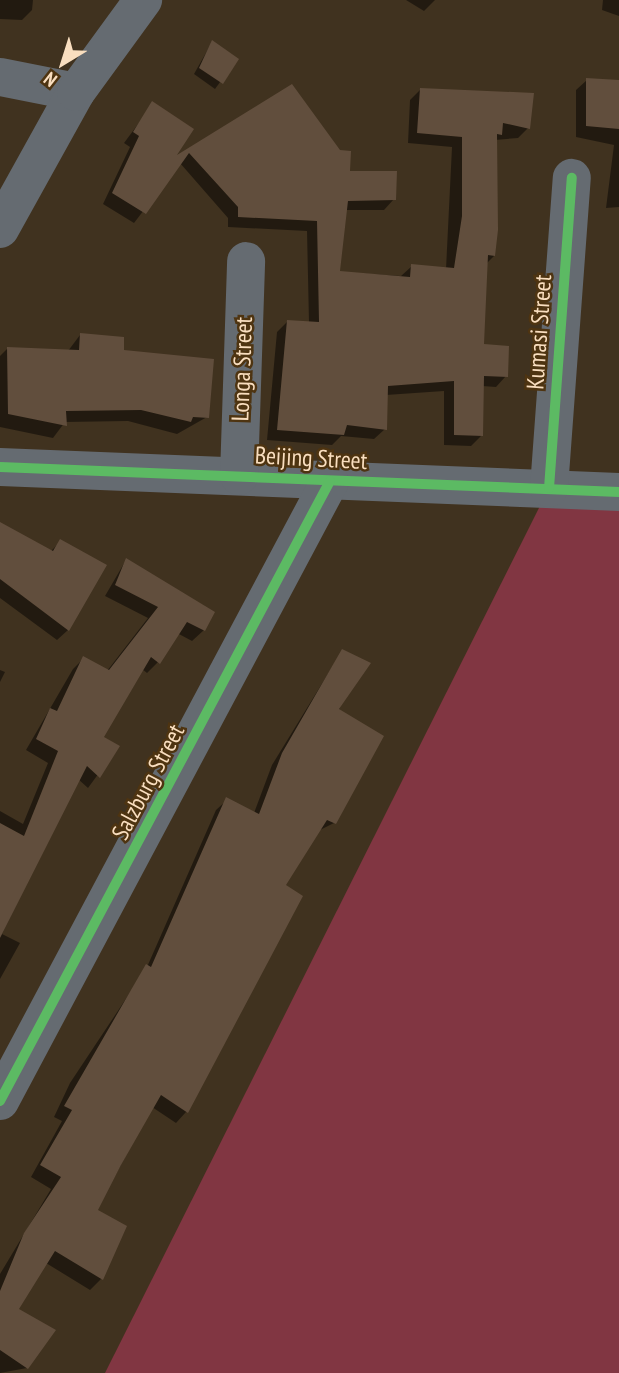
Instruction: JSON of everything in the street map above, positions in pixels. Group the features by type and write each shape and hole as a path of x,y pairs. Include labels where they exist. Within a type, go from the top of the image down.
{"street":[{"path":"0,229 76,92 143,0"},
{"path":"0,77 76,92"},
{"name":"Kumasi Street","path":"549,488 572,178"},
{"name":"Longa Street","path":"239,476 246,261"},
{"name":"Beijing Street","path":"0,467 619,492"},
{"name":"Salzburg Street","path":"0,1101 330,481"}],"shaded area":[{"path":"549,488 619,492 619,1373 105,1373"}],"building":[{"path":"212,40 239,59 223,84 199,68"},
{"path":"586,78 619,80 619,129 586,126"},
{"path":"292,84 340,150 351,151 350,171 397,171 396,200 348,201 340,271 410,277 411,264 454,268 462,216 462,137 417,133 420,88 534,93 530,129 503,123 502,135 497,134 498,230 495,256 488,255 484,344 509,346 508,377 484,376 483,436 454,435 454,381 388,386 387,430 347,425 344,435 277,430 287,320 319,322 317,221 238,217 238,207 189,153 146,214 112,193 139,136 133,132 152,101 194,129 177,155"},
{"path":"80,333 124,337 124,350 214,359 209,418 193,417 191,422 141,410 66,411 67,426 8,414 7,347 79,350"},
{"path":"0,522 53,551 60,539 107,565 69,631 0,579"},
{"path":"126,558 215,612 205,631 187,622 160,664 151,657 104,737 120,746 100,778 87,766 0,938 0,823 24,836 58,751 36,739 50,708 57,711 83,656 109,670 158,607 115,585"},
{"path":"342,649 371,663 339,709 384,736 336,824 327,820 286,885 303,896 188,1113 161,1095 121,1165 98,1210 127,1226 103,1280 55,1251 19,1309 56,1330 28,1369 0,1350 0,1291 24,1233 61,1177 40,1165 72,1110 64,1106 146,964 151,967 226,797 259,814 282,753"}],"cycle path":[{"path":"549,488 572,178"},
{"path":"0,467 619,492"},
{"path":"0,1101 330,481"}]}
